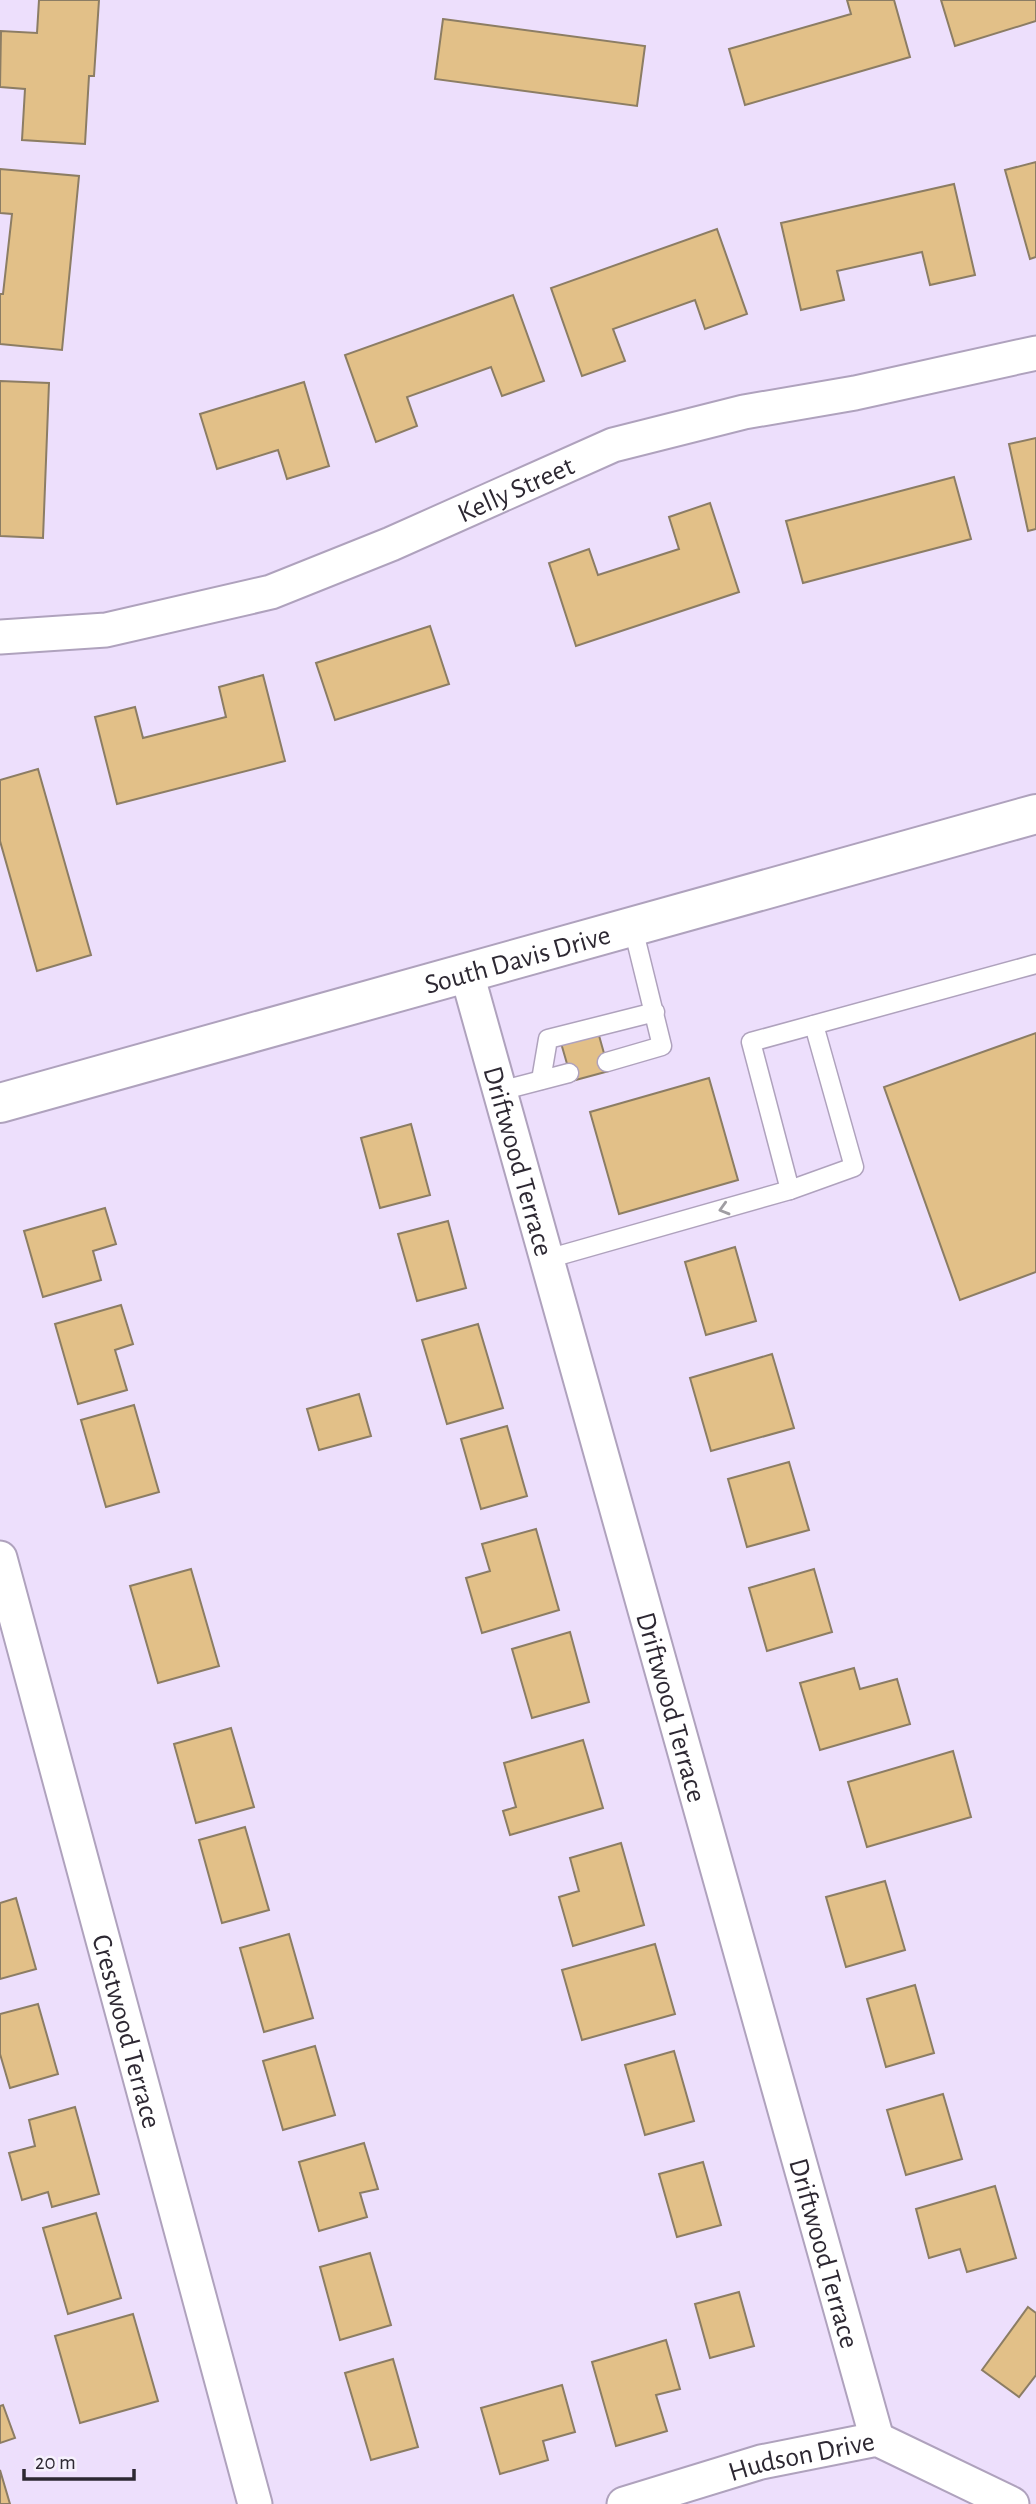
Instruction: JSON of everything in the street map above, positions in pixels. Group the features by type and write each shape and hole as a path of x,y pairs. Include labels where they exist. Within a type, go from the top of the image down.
{"street":[{"name":"Kelly Street","path":"0,637 106,630 271,592 391,544 613,445 744,412 855,393 1036,353"},
{"name":"South Davis Drive","path":"0,1102 1036,814"},
{"name":"Driftwood Terrace","path":"467,974 877,2439"},
{"name":"Crestwood Terrace","path":"0,1558 255,2504"},
{"name":"Hudson Drive","path":"624,2504 761,2462 877,2439 1012,2504"}],"lane":[{"path":"607,1062 662,1046 633,928"},
{"path":"790,1190 751,1042 1036,964"},
{"path":"541,1080 548,1039 655,1012"},
{"path":"547,1259 790,1190 854,1167 814,1025"},
{"path":"500,1091 569,1073"}],"building":[{"path":"39,0 99,0 94,76 89,76 85,144 22,140 25,89 0,87 1,31 37,33"},
{"path":"847,0 894,0 910,57 745,105 729,49 851,14"},
{"path":"941,0 1036,0 1036,21 955,46"},
{"path":"443,19 645,46 637,106 435,79"},
{"path":"1036,162 1036,257 1030,259 1005,170"},
{"path":"0,169 79,176 62,350 0,344 0,294 3,294 12,214 0,213"},
{"path":"954,184 975,275 930,285 922,252 837,271 844,300 801,310 781,223"},
{"path":"717,229 747,314 705,329 695,300 613,329 625,361 582,376 551,288"},
{"path":"513,295 544,381 502,396 491,367 407,397 417,426 376,442 345,355"},
{"path":"0,381 49,383 43,538 0,536"},
{"path":"304,382 329,466 287,479 278,450 217,469 200,414"},
{"path":"1036,438 1036,529 1028,531 1009,444"},
{"path":"954,477 971,539 803,583 786,521"},
{"path":"710,503 739,592 576,646 549,563 589,549 598,575 679,549 669,517"},
{"path":"430,626 449,684 335,720 316,663"},
{"path":"263,675 285,761 117,804 95,717 135,707 143,738 226,717 219,687"},
{"path":"38,769 91,955 37,971 0,841 0,780"},
{"path":"598,1032 609,1071 572,1081 561,1043"},
{"path":"1036,1033 1036,1272 960,1300 884,1087"},
{"path":"709,1078 738,1180 619,1214 590,1112"},
{"path":"411,1124 430,1195 380,1208 361,1138"},
{"path":"105,1208 116,1244 93,1251 101,1280 43,1297 24,1231"},
{"path":"448,1221 466,1288 417,1301 398,1234"},
{"path":"735,1247 756,1321 706,1335 685,1262"},
{"path":"121,1305 133,1344 115,1350 127,1390 78,1404 55,1324"},
{"path":"478,1324 503,1408 447,1424 422,1340"},
{"path":"772,1354 794,1428 711,1451 690,1378"},
{"path":"359,1394 371,1436 319,1450 307,1409"},
{"path":"134,1405 159,1492 106,1507 81,1420"},
{"path":"507,1426 527,1496 481,1509 461,1439"},
{"path":"789,1462 809,1530 747,1547 728,1479"},
{"path":"536,1529 559,1610 482,1633 466,1578 490,1571 482,1544"},
{"path":"191,1569 219,1666 158,1683 130,1586"},
{"path":"814,1569 832,1632 767,1651 749,1588"},
{"path":"570,1632 589,1702 532,1718 512,1649"},
{"path":"854,1668 860,1689 897,1679 910,1724 820,1750 800,1683"},
{"path":"231,1728 254,1807 196,1823 174,1744"},
{"path":"583,1740 603,1808 510,1835 503,1811 516,1807 504,1763"},
{"path":"953,1751 971,1817 867,1847 848,1782"},
{"path":"245,1827 269,1910 222,1923 199,1840"},
{"path":"621,1843 644,1925 573,1946 559,1897 579,1891 570,1858"},
{"path":"885,1881 905,1950 846,1967 826,1897"},
{"path":"16,1898 36,1969 0,1979 0,1903"},
{"path":"289,1934 313,2018 264,2032 240,1948"},
{"path":"655,1944 675,2014 582,2040 562,1970"},
{"path":"915,1985 934,2053 886,2067 867,1999"},
{"path":"38,2004 58,2074 10,2088 0,2054 0,2014"},
{"path":"315,2046 335,2115 283,2130 263,2061"},
{"path":"674,2051 694,2121 645,2135 625,2065"},
{"path":"943,2094 962,2159 906,2175 887,2110"},
{"path":"75,2107 99,2194 52,2207 48,2192 22,2200 9,2153 35,2146 29,2120"},
{"path":"364,2143 378,2189 360,2193 367,2217 319,2231 299,2162"},
{"path":"703,2162 721,2225 677,2237 659,2174"},
{"path":"995,2186 1016,2258 967,2272 960,2249 929,2258 916,2209"},
{"path":"96,2213 121,2298 68,2314 43,2228"},
{"path":"370,2253 391,2325 340,2340 320,2267"},
{"path":"739,2292 754,2346 710,2358 695,2304"},
{"path":"1028,2307 1036,2313 1036,2375 1019,2397 982,2370"},
{"path":"133,2314 158,2401 80,2423 55,2336"},
{"path":"666,2340 680,2389 656,2395 667,2431 616,2446 592,2362"},
{"path":"393,2359 418,2447 371,2460 345,2373"},
{"path":"562,2385 575,2432 543,2441 548,2460 500,2474 481,2408"},
{"path":"3,2405 15,2438 0,2443 0,2406"},
{"path":"0,2470 10,2504 0,2504"}]}
